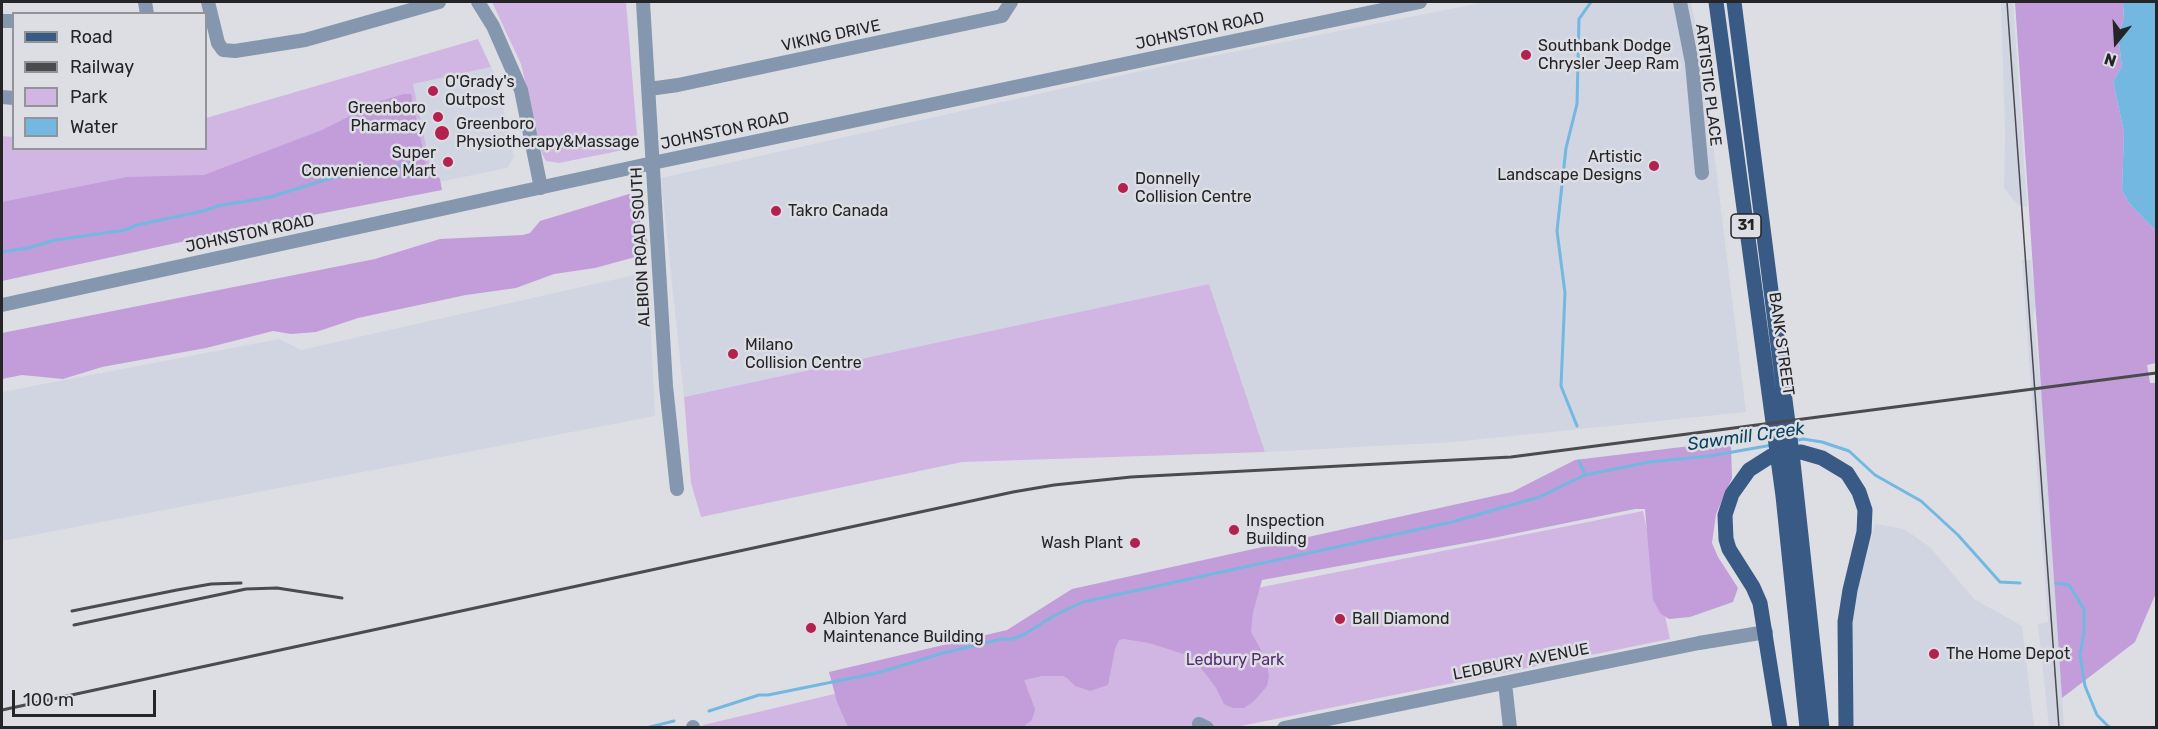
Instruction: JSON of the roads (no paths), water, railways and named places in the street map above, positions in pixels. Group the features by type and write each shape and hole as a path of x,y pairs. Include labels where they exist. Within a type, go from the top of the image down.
{"main road":[{"name":"BANK STREET","path":"1716,2 1776,387"},
{"name":"BANK STREET","path":"1734,2 1776,387 1822,728"},
{"path":"1780,728 1766,632 1757,594 1730,549 1725,531 1725,515 1737,485 1749,470 1757,463 1787,452 1805,453 1833,463 1847,473 1859,492 1865,510 1864,532 1845,622 1846,728"},
{"name":"BANK STREET","path":"1788,483 1807,728"}],"street":[{"path":"208,2 218,43 223,50 235,51 305,40 439,2"},
{"path":"478,2 493,26 521,90 541,188"},
{"name":"ALBION ROAD SOUTH","path":"643,2 666,386 677,489"},
{"name":"VIKING DRIVE","path":"649,89 678,85 1002,16 1011,2"},
{"name":"JOHNSTON ROAD","path":"2,305 653,164 1420,2"},
{"name":"ARTISTIC PLACE","path":"1680,2 1692,63 1702,173"},
{"name":"LEDBURY AVENUE","path":"1284,728 1699,643 1766,632"},
{"path":"1505,683 1510,728"}],"water":[{"path":"2123,2 2156,2 2156,231 2129,203 2122,190 2124,132 2113,81 2122,67 2118,35 2124,19"}],"waterway":[{"name":"Sawmill Creek","path":"1577,426 1561,386 1565,293 1557,231 1566,148 1577,104 1579,19 1591,2"},
{"path":"2,252 28,248 55,240 125,230 137,225 217,206 270,197 335,177 409,164"},
{"name":"Sawmill Creek","path":"1794,441 1803,439 1822,442 1849,451 1875,475 1921,501 1958,535 2000,582 2020,583"},
{"name":"Sawmill Creek","path":"1579,461 1585,475 1649,462 1710,456 1772,445"},
{"path":"709,711 759,695 877,673 943,653 1002,639 1012,639 1083,602 1452,522 1539,497 1585,475"},
{"name":"Sawmill Creek","path":"2056,583 2069,585 2084,609 2084,632 2080,655 2085,686 2097,715 2110,728"},
{"path":"646,728 674,721"}],"tram line":[{"path":"2007,2 2059,728"}],"railway":[{"path":"2,710 1054,485 1131,477 1511,457 2156,373"},
{"path":"72,611 211,584 241,583"},
{"path":"74,625 246,589 277,588 342,598"}],"place":[{"name":"Southbank Dodge Chrysler Jeep Ram","path":"1526,55"},
{"name":"O'Grady's Outpost","path":"433,91"},
{"name":"Greenboro Pharmacy","path":"438,117"},
{"name":"Greenboro Physiotherapy&Massage","path":"442,133"},
{"name":"Super Convenience Mart","path":"448,162"},
{"name":"Artistic Landscape Designs","path":"1654,166"},
{"name":"Donnelly Collision Centre","path":"1123,188"},
{"name":"Takro Canada","path":"776,211"},
{"name":"Milano Collision Centre","path":"733,354"},
{"name":"Inspection Building","path":"1234,530"},
{"name":"Wash Plant","path":"1135,543"},
{"name":"Ball Diamond","path":"1340,619"},
{"name":"Albion Yard Maintenance Building","path":"811,628"},
{"name":"The Home Depot","path":"1934,654"}],"park label":[{"name":"Ledbury Park","path":"1235,660"}]}
